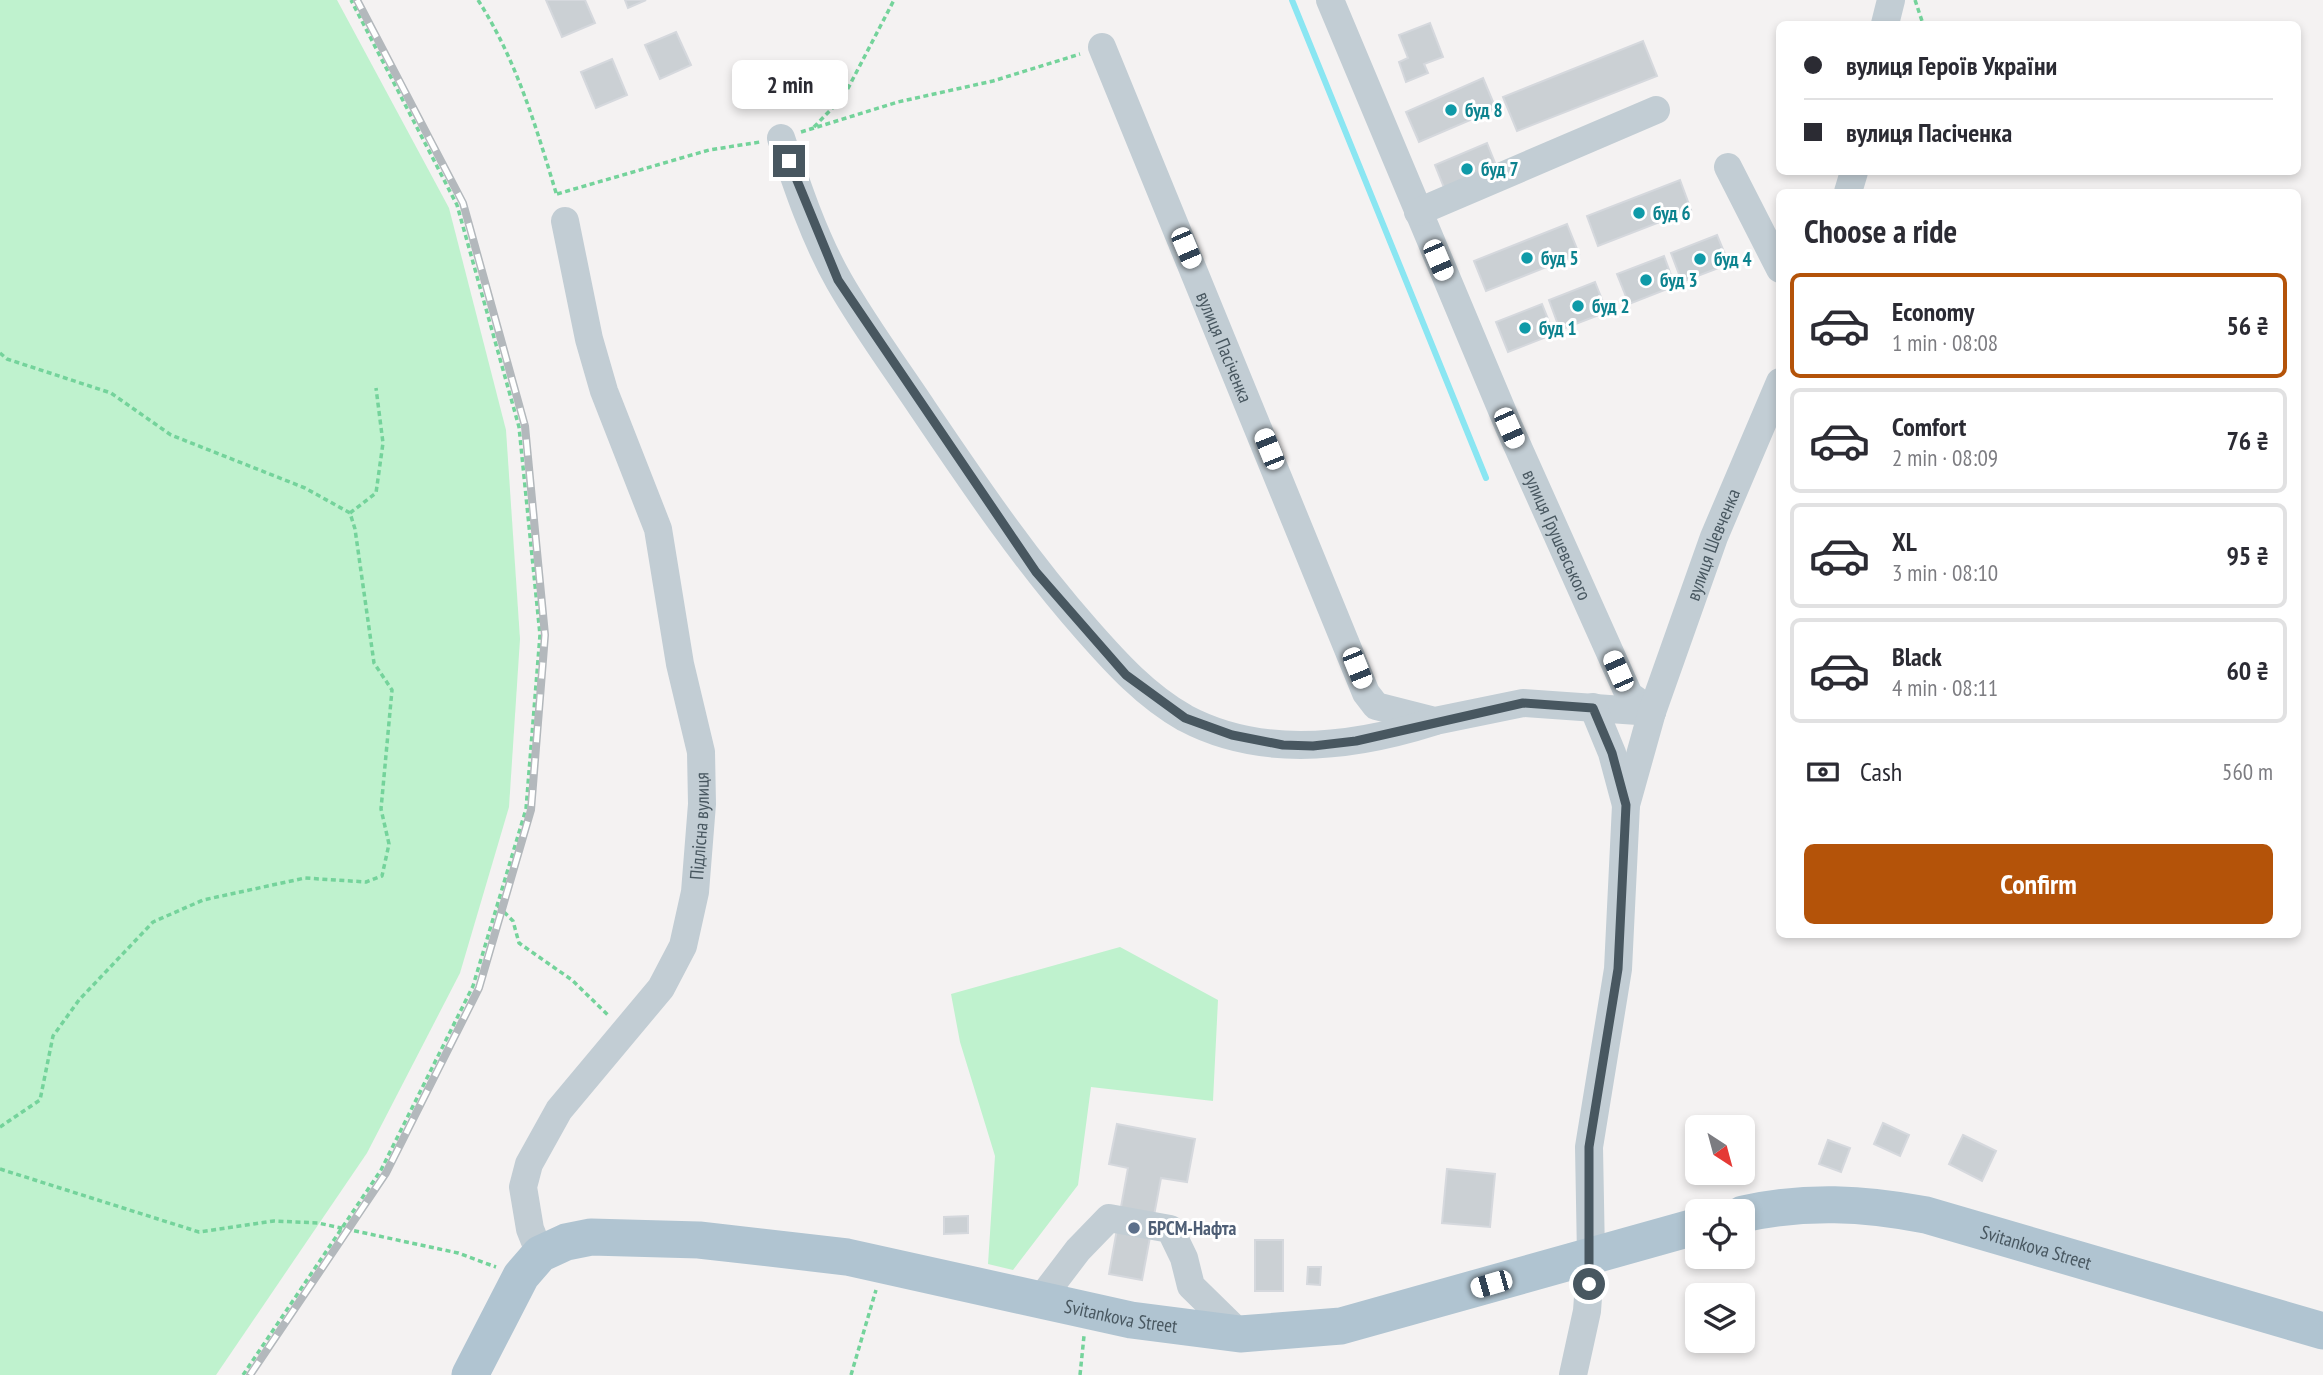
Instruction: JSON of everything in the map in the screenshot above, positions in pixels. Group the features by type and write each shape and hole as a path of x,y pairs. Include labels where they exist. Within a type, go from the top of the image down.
{"main road":[{"name":"Svitankova Street","path":"1755,1211 1821,1202 1869,1205 1926,1215 2323,1331"},
{"name":"Svitankova Street","path":"530,1265 566,1242 611,1236 736,1244 847,1257 1131,1320 1240,1334 1341,1326 1685,1230"},
{"path":"470,1375 530,1265"}],"street":[{"name":"вулиця Грушевського","path":"1330,0 1509,428 1629,695 1652,712"},
{"path":"1886,21 1891,0"},
{"name":"вулиця Пасіченка","path":"1102,47 1366,693 1376,706 1436,721"},
{"path":"1418,212 1656,110"},
{"name":"вулиця Пасіченка","path":"781,138 797,184 838,280 1036,572 1126,675 1185,718 1232,735 1283,745 1313,746 1356,741 1523,703 1652,712"},
{"path":"1728,167 1776,261"},
{"name":"Підлісна вулиця","path":"530,1265 530,1228 523,1187 529,1164 559,1110 661,988 683,946 695,892 702,804 701,752 680,664 658,529 604,390 589,339 565,221"},
{"name":"вулиця Шевченка","path":"1626,805 1652,712 1714,537 1776,391"},
{"path":"1573,1375 1587,1311 1591,1256 1589,1147 1618,969 1626,805 1612,753 1593,708"},
{"path":"1040,1300 1078,1250 1109,1218 1170,1229 1184,1258 1191,1286 1240,1334"}],"path":[{"path":"243,1375 381,1170 473,986 526,808 540,635 519,427 457,205 351,0"},
{"path":"478,0 499,33 523,86 565,221"},
{"path":"813,128 844,96 894,0"},
{"path":"1915,0 1922,21"},
{"path":"557,194 709,150 781,138 898,102 993,81 1102,47"},
{"path":"0,353 7,359 111,393 171,435 305,488 350,513 355,529 374,663 392,690 381,809 388,844 382,876 366,882 305,878 203,900 153,922 79,1000 53,1036 40,1100 0,1127"},
{"path":"350,513 376,493 383,443 376,388"},
{"path":"497,905 513,921 519,943 572,980 625,1033"},
{"path":"0,1169 200,1232 274,1221 342,1227 458,1253 530,1265"},
{"path":"851,1375 884,1265"},
{"path":"1080,1375 1086,1309"}],"green space":[{"path":"0,0 337,0 449,208 506,430 520,639 509,807 460,973 367,1153 216,1375 0,1375"},
{"path":"1120,947 1218,1000 1213,1101 1091,1087 1078,1185 1013,1270 988,1264 995,1156 960,1042 951,994"}],"building":[{"path":"546,0 585,0 595,23 562,37"},
{"path":"625,0 646,0 628,8"},
{"path":"1430,23 1443,57 1424,64 1428,73 1406,82 1399,62 1408,58 1399,35"},
{"path":"676,32 691,65 660,79 645,45"},
{"path":"1643,41 1657,76 1517,131 1503,97"},
{"path":"612,59 627,95 596,108 581,72"},
{"name":"буд 8","path":"1483,78 1496,109 1419,142 1406,112"},
{"name":"буд 7","path":"1487,143 1499,173 1447,195 1435,165"},
{"name":"буд 6","path":"1680,180 1691,210 1598,246 1587,216"},
{"name":"буд 5","path":"1567,224 1579,254 1486,291 1474,261"},
{"name":"буд 4","path":"1717,235 1729,264 1682,282 1671,253"},
{"name":"буд 3","path":"1664,256 1675,286 1629,304 1617,274"},
{"name":"буд 2","path":"1595,282 1607,312 1560,330 1549,300"},
{"name":"буд 1","path":"1542,304 1554,334 1508,352 1496,322"},
{"path":"1883,1123 1909,1135 1900,1156 1874,1144"},
{"name":"БРСМ-Нафта","path":"1117,1124 1195,1139 1187,1182 1161,1178 1142,1280 1109,1274 1128,1168 1109,1164"},
{"path":"1963,1135 1996,1151 1982,1181 1949,1164"},
{"path":"1828,1140 1850,1148 1841,1172 1819,1164"},
{"path":"1447,1169 1495,1174 1490,1227 1442,1223"},
{"path":"968,1216 968,1233 944,1234 944,1217"},
{"path":"1255,1240 1283,1240 1283,1291 1255,1291"},
{"path":"1308,1267 1321,1267 1320,1285 1307,1284"}],"waterway":[{"path":"1292,0 1486,478"}],"railway":[{"path":"250,1375 386,1173 479,988 531,810 545,635 525,426 463,203 357,0"}],"place":[{"name":"буд 8","path":"1451,110"},
{"name":"буд 7","path":"1467,169"},
{"name":"буд 6","path":"1639,213"},
{"name":"буд 5","path":"1527,258"},
{"name":"буд 4","path":"1700,259"},
{"name":"буд 3","path":"1646,280"},
{"name":"буд 2","path":"1578,306"},
{"name":"буд 1","path":"1525,328"},
{"name":"БРСМ-Нафта","path":"1134,1228"}],"route":[{"path":"789,161 838,280 968,476 1036,572 1126,675 1185,718 1232,735 1283,745 1313,746 1356,741 1523,703 1593,708 1612,753 1626,805 1618,969 1589,1147 1589,1284"}]}
